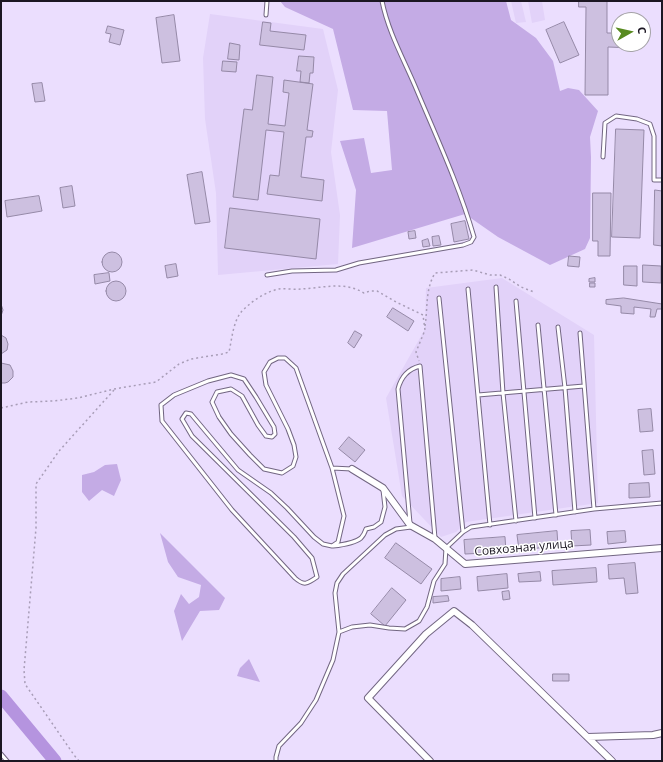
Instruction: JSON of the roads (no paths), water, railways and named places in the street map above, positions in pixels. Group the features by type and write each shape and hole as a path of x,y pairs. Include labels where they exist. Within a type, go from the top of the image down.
{"street":[{"name":"Совхозная улица","path":"352,469 383,488 410,525 435,539 465,564 662,548"},
{"path":"430,761 368,698 422,639 454,611 472,625 612,761"},
{"path":"588,737 653,735 662,733"}],"lane":[{"path":"266,15 267,1"},
{"path":"267,275 292,271 336,270 359,263 463,245 471,242 474,237 460,195 386,20 382,1"},
{"path":"603,157 605,122 616,116 638,119 650,124 654,136 654,180 662,180"},
{"path":"496,287 503,393 516,521"},
{"path":"468,289 490,524"},
{"path":"439,298 463,532"},
{"path":"516,301 535,518"},
{"path":"538,325 556,515"},
{"path":"558,327 565,388 575,512"},
{"path":"580,333 594,509"},
{"path":"332,546 338,542 344,516 332,468 296,368 285,358 278,358 270,362 264,372 266,385 288,429 294,445 296,457 293,466 282,473 264,469 250,455 219,418 212,402 217,392 231,389 242,396 266,436 272,437 275,434 274,427 256,396 244,380 231,375 208,381 174,395 161,406 162,421 232,510 301,583 308,583 316,577 312,558 294,537 192,436 182,419 186,413 191,414 238,470 276,498 314,537 323,544 332,546 339,546 353,542 361,537 366,529 374,527 381,522 385,507 383,488"},
{"path":"410,525 398,389 400,380 414,368 420,366 435,539"},
{"path":"478,395 584,386"},
{"path":"332,468 352,469"},
{"path":"338,632 352,627 370,625 405,629 420,621 427,607 434,581 445,564 446,548 463,532 471,527 594,509 662,503"},
{"path":"276,761 279,746 300,723 316,700 334,660 338,632 335,593 337,583 343,574 385,535 396,529 416,528"},
{"path":"1,754 7,761"}],"waterway":[{"path":"1,696 55,761"}]}
